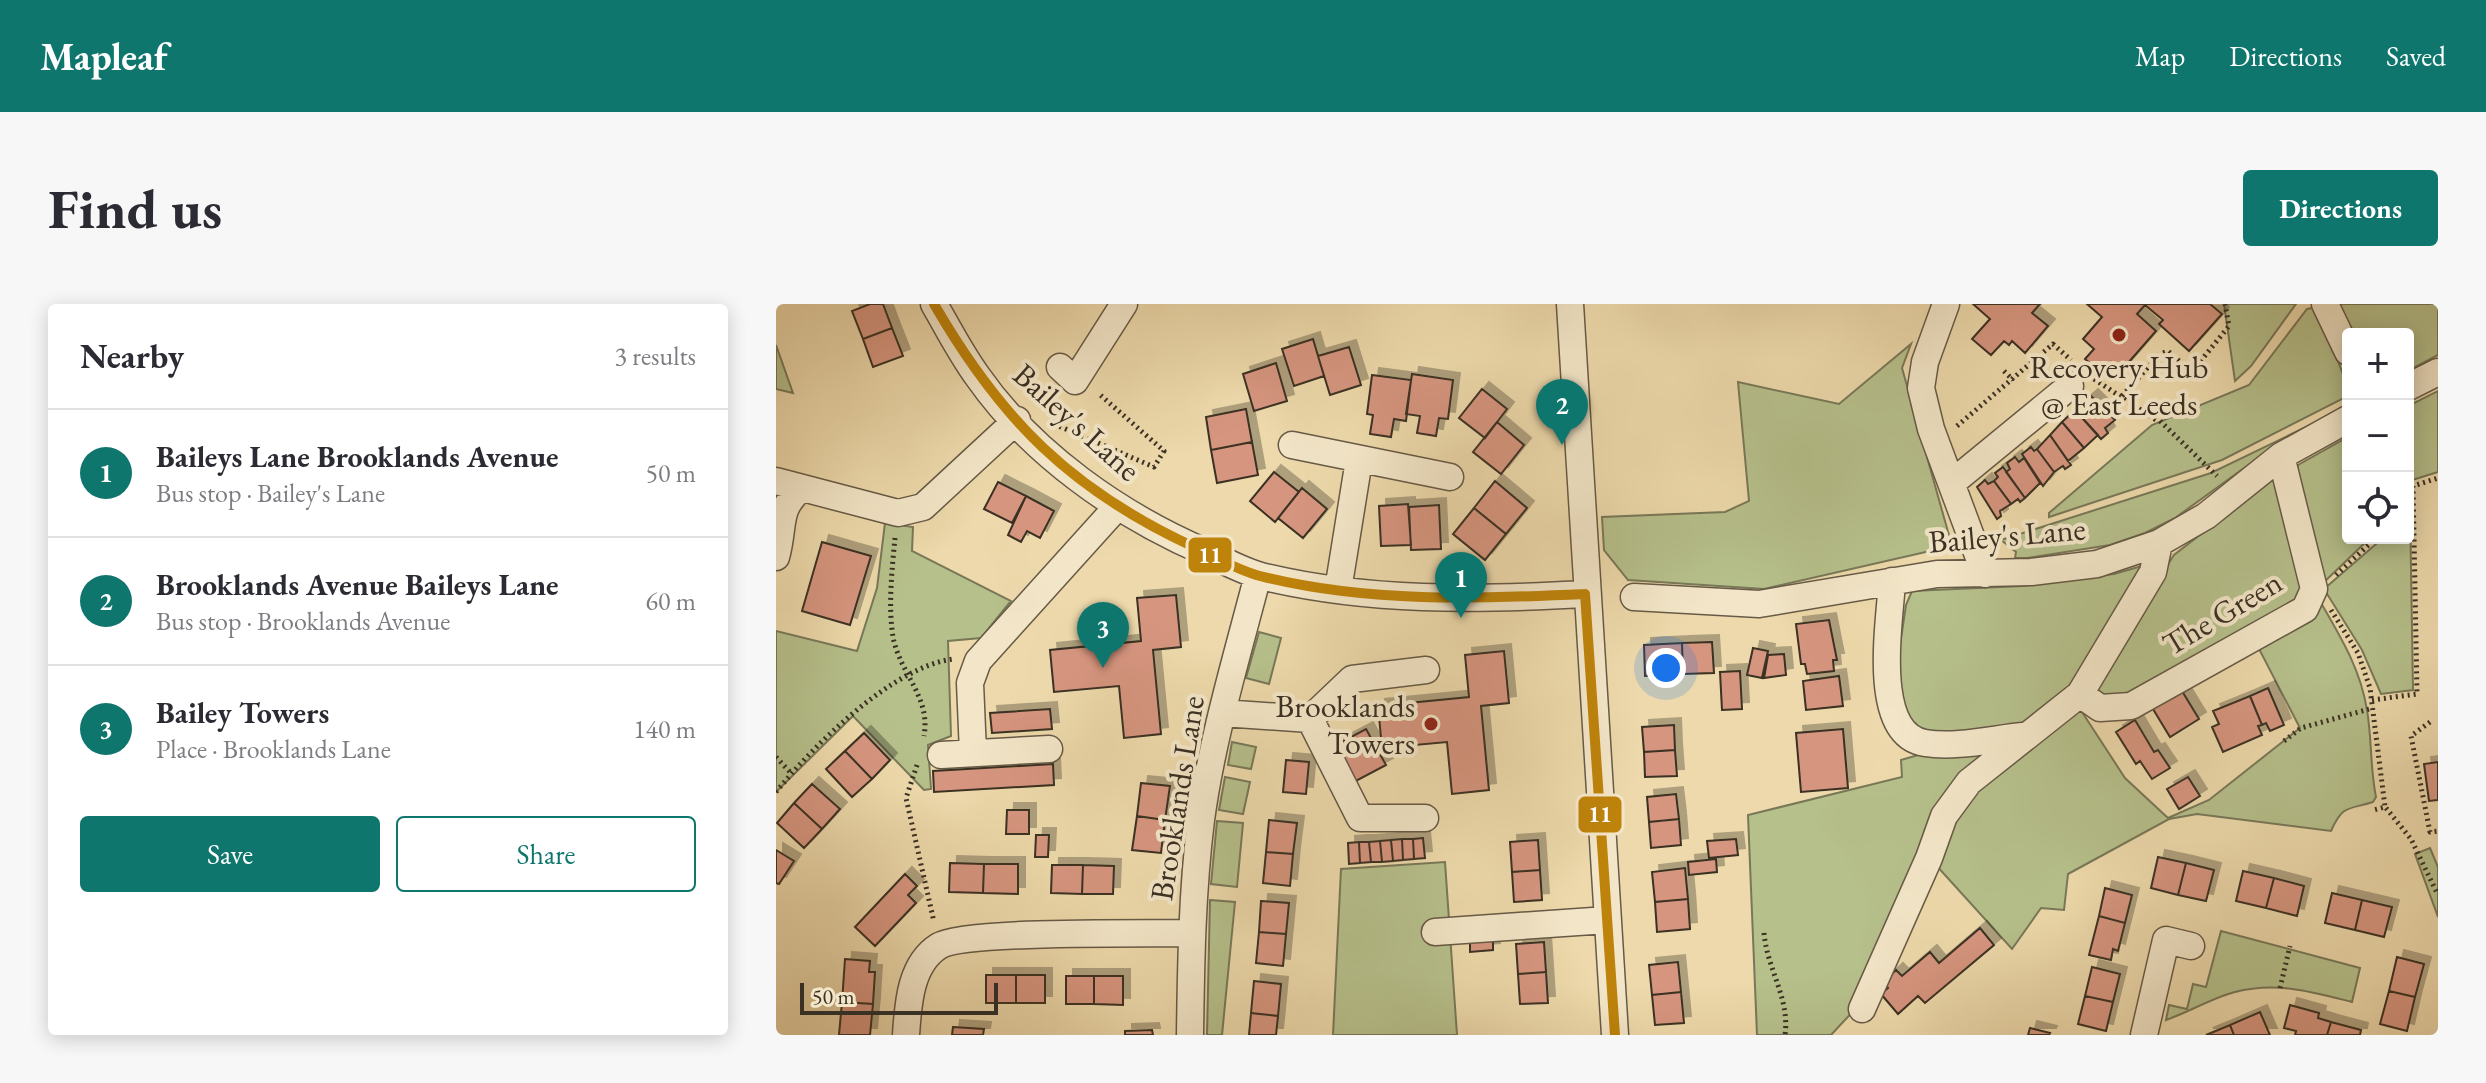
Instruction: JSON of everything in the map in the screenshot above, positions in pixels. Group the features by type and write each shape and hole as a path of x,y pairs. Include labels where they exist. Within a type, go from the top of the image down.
{"street":[{"name":"Bailey's Lane","path":"934,304 978,378 1041,445 1117,507 1181,542 1258,575 1338,590 1467,601 1585,594"},
{"path":"1069,372 1124,304"},
{"path":"1570,304 1585,594 1615,1035"},
{"path":"1946,304 1925,362 1921,388 1931,429 1985,574"},
{"path":"2325,304 2342,339"},
{"path":"2414,384 2438,372"},
{"path":"1953,482 2070,386"},
{"path":"776,481 898,513 923,507 1017,420"},
{"name":"Bailey's Lane","path":"1634,597 1759,604 1937,574 1985,574 2097,564 2159,543 2206,516 2281,456 2342,422"},
{"path":"1292,445 1450,477"},
{"name":"The Green","path":"2080,694 2100,708 2131,706 2305,609 2314,589 2281,456"},
{"path":"1338,590 1359,460"},
{"path":"776,557 777,517 781,504 802,488"},
{"path":"973,753 970,683 978,661 1117,507"},
{"name":"The Green","path":"1862,1009 1929,858 1944,816 1969,782 2023,736 2063,710 2080,694 2153,572 2159,543"},
{"name":"Brooklands Lane","path":"1190,1035 1191,933 1201,819 1222,713 1258,575"},
{"name":"The Green","path":"1892,581 1888,692 1893,717 1907,735 1923,743 2023,736"},
{"path":"1222,713 1310,719 1352,679 1426,670"},
{"path":"1310,719 1360,818 1425,818"},
{"path":"928,750 973,753 1049,749"},
{"path":"1435,932 1607,920"},
{"path":"906,1035 908,995 920,968 940,946 979,938 1191,933"},
{"path":"2144,1035 2166,940 2191,946"}],"path":[{"path":"2122,396 2160,354 2168,351 2188,369 2195,368 2229,326 2225,304"},
{"path":"2004,371 2013,380"},
{"path":"1041,445 1055,422 1154,467 1164,451 1069,372"},
{"path":"2160,421 2190,453 2237,492"},
{"path":"2414,486 2438,478"},
{"path":"898,513 891,593 893,638 906,673 921,695 928,750 906,798 940,946"},
{"path":"2369,544 2323,586 2314,589 2358,653 2373,704 2385,807 2411,839 2438,895"},
{"path":"2284,741 2301,728 2373,704 2417,694 2414,544"},
{"path":"776,792 791,773 878,692 906,673 950,659 978,661"},
{"path":"2430,722 2411,736 2430,832 2438,831"},
{"path":"776,757 791,773"},
{"path":"2374,810 2385,807"},
{"path":"1764,933 1765,948 1788,1018 1785,1035"},
{"path":"2280,988 2290,946"}],"green space":[{"path":"2224,304 2296,304 2251,366 2235,381"},
{"path":"2339,304 2438,304 2438,355 2414,368 2414,328 2346,328"},
{"path":"2317,307 2342,372 2342,399 2222,460 2049,517 2049,513 2152,425 2249,385 2307,309"},
{"path":"1911,344 1902,368 1952,546 1764,589 1628,580 1604,550 1602,517 1725,512 1749,501 1738,382 1839,404"},
{"path":"776,345 793,393 776,389"},
{"path":"2438,391 2438,472 2414,479 2414,472 2414,403"},
{"path":"2335,413 2269,450 2175,518 2145,533 2110,545 2027,558 2015,558 2016,552 2001,540 2211,473"},
{"path":"2342,440 2342,544 2364,544 2322,584 2296,487 2298,465"},
{"path":"2272,479 2279,481 2302,587 2298,600 2132,698 2097,698 2095,677 2174,555"},
{"path":"885,523 913,527 912,551 1011,601 981,638 948,641 951,736 928,745 931,789 924,790 853,716 776,792 776,631 857,651 877,588"},
{"path":"2376,544 2411,544 2413,690 2381,694 2362,650 2324,589"},
{"path":"2142,566 2084,668 2064,694 2027,727 1942,738 1913,726 1894,686 1906,605 1912,591 2023,586 2114,574"},
{"path":"2317,596 2347,650 2364,694 2376,797 2373,802 2343,812 2331,831 2197,814 2169,819 2068,874 2064,910 2041,908 2012,949 1935,864 1966,800 2072,708 2082,712 2125,778 2168,818 2209,800 2300,728 2257,645"},
{"path":"1259,632 1281,638 1269,684 1246,678"},
{"path":"1232,742 1256,747 1251,769 1228,765"},
{"path":"2011,743 1953,788 1858,1006 1831,1035 1757,1035 1748,815 1902,777 1901,760 1935,750"},
{"path":"1225,777 1250,782 1243,814 1219,810"},
{"path":"1217,821 1243,823 1237,887 1211,884"},
{"path":"2430,848 2438,867 2438,917 2415,854"},
{"path":"1445,862 1457,1035 1333,1035 1341,869"},
{"path":"1210,900 1235,902 1222,1035 1207,1035"},
{"path":"2221,931 2360,968 2352,1002 2294,989 2250,989 2218,998 2166,1020 2169,1005 2187,1009 2193,984 2206,987"}],"building":[{"path":"870,304 883,304 892,328 863,339 852,311"},
{"name":"Recovery Hub @ East Leeds","path":"1973,304 2040,304 2032,313 2048,326 2025,353 2012,341 2009,345 2004,341 1991,355 1972,339 1990,319"},
{"name":"Recovery Hub @ East Leeds","path":"2087,304 2210,304 2222,314 2189,351 2159,324 2163,320 2145,305 2137,314 2156,331 2121,371 2111,362 2101,373 2085,359 2094,349 2083,339 2102,317"},
{"path":"892,328 903,356 873,367 863,339"},
{"path":"1313,339 1324,376 1294,386 1282,349"},
{"path":"1349,347 1361,385 1330,395 1318,356"},
{"path":"1276,363 1287,401 1254,411 1243,374"},
{"path":"1412,374 1453,380 1448,419 1439,418 1436,436 1417,433 1420,416 1406,414"},
{"path":"1372,375 1411,380 1406,421 1394,419 1391,437 1370,434 1373,415 1367,414"},
{"path":"1482,389 1507,409 1485,438 1459,418"},
{"path":"2091,396 2115,420 2105,428 2108,433 2101,439 2075,410"},
{"path":"1246,409 1252,442 1211,450 1206,417"},
{"path":"2075,410 2098,435 2084,448 2062,422"},
{"path":"1497,422 1524,445 1501,474 1473,452"},
{"path":"2062,422 2084,448 2068,461 2050,435"},
{"path":"2050,435 2071,465 2054,472 2037,449"},
{"path":"1252,442 1258,475 1217,483 1211,450"},
{"path":"2031,447 2034,451 2037,449 2054,472 2043,486 2022,454"},
{"path":"2015,457 2019,462 2024,458 2040,483 2025,498 2006,472 2010,469 2007,463"},
{"path":"2003,467 2025,498 2020,502 2018,499 2011,504 1994,481 1998,477 1995,473"},
{"path":"1274,472 1299,492 1275,522 1250,501"},
{"path":"1985,480 1988,484 1994,481 2011,504 2000,511 2001,516 1997,519 1977,487"},
{"path":"1495,481 1527,508 1506,534 1474,508"},
{"path":"998,482 1026,496 1012,523 984,509"},
{"path":"1302,488 1327,509 1303,538 1278,518"},
{"path":"1026,496 1054,511 1040,538 1027,531 1021,542 1008,535"},
{"path":"1408,504 1411,545 1381,546 1379,506"},
{"path":"1439,505 1441,549 1411,550 1409,507"},
{"path":"1474,508 1506,534 1485,560 1453,534"},
{"path":"822,542 871,556 850,625 802,611"},
{"path":"1176,595 1181,647 1153,650 1161,734 1124,738 1119,686 1054,692 1050,650 1141,641 1137,598"},
{"path":"1829,620 1837,660 1833,660 1834,671 1807,674 1805,664 1801,664 1796,624"},
{"path":"1712,642 1714,673 1683,674 1682,643"},
{"path":"1682,643 1683,674 1645,676 1644,645"},
{"path":"1753,648 1768,651 1762,678 1747,675"},
{"name":"Brooklands Towers","path":"1504,651 1509,703 1481,706 1489,790 1452,794 1447,742 1382,748 1378,706 1469,697 1465,655"},
{"path":"1784,654 1786,675 1764,678 1768,655"},
{"path":"1740,671 1742,709 1722,710 1720,672"},
{"path":"1839,676 1843,706 1806,710 1803,681"},
{"path":"2268,688 2284,725 2270,731 2266,723 2262,725 2250,696"},
{"path":"2182,691 2199,719 2170,737 2153,709"},
{"path":"2250,696 2262,725 2258,726 2262,735 2223,752 2212,727 2219,724 2213,711"},
{"path":"1050,709 1052,729 992,733 990,713"},
{"path":"2135,720 2154,752 2158,750 2170,768 2152,779 2140,761 2136,764 2116,732"},
{"path":"1674,725 1675,750 1644,752 1642,727"},
{"path":"1366,729 1386,765 1354,782 1334,746"},
{"path":"1843,729 1848,788 1801,792 1796,733"},
{"path":"864,733 890,760 872,779 845,751"},
{"path":"1675,750 1677,776 1645,777 1644,752"},
{"path":"845,751 872,779 852,797 826,769"},
{"path":"1286,760 1309,762 1306,794 1283,792"},
{"path":"2438,762 2438,800 2429,801 2424,764"},
{"path":"1053,764 1054,785 934,792 933,771"},
{"path":"2188,777 2200,796 2179,809 2167,789"},
{"path":"1141,783 1170,786 1165,820 1137,816"},
{"path":"812,784 840,809 822,829 794,803"},
{"path":"1676,794 1679,819 1649,822 1647,797"},
{"path":"794,803 822,829 804,848 777,823"},
{"path":"1007,810 1029,810 1029,834 1006,834"},
{"path":"1137,816 1165,820 1161,853 1132,850"},
{"path":"1679,819 1681,845 1651,848 1649,822"},
{"path":"1269,820 1297,823 1293,854 1266,852"},
{"path":"1036,835 1049,835 1048,857 1035,857"},
{"path":"1423,838 1425,858 1414,859 1413,839"},
{"path":"1402,839 1403,860 1393,861 1391,840"},
{"path":"1402,839 1413,839 1414,859 1403,860"},
{"path":"1736,839 1738,855 1709,858 1707,841"},
{"path":"1391,840 1393,861 1382,862 1380,841"},
{"path":"1538,840 1540,870 1512,872 1510,842"},
{"path":"1380,841 1382,862 1371,862 1369,842"},
{"path":"1359,842 1360,863 1349,864 1348,843"},
{"path":"1359,842 1369,842 1371,862 1360,863"},
{"path":"776,850 794,861 779,884 776,883"},
{"path":"1266,852 1293,854 1290,886 1263,883"},
{"path":"2158,857 2186,863 2178,895 2151,888"},
{"path":"1716,859 1717,872 1689,875 1688,862"},
{"path":"950,863 984,864 983,893 949,892"},
{"path":"2186,863 2214,870 2206,901 2178,895"},
{"path":"984,864 1018,864 1018,894 983,893"},
{"path":"1052,865 1083,865 1082,894 1051,893"},
{"path":"1083,865 1114,866 1113,894 1082,894"},
{"path":"1685,868 1688,899 1655,902 1652,872"},
{"path":"1540,870 1542,900 1514,902 1512,872"},
{"path":"2243,871 2274,878 2266,908 2236,901"},
{"path":"905,874 917,886 908,895 916,903 875,946 855,927"},
{"path":"2274,878 2304,886 2297,916 2266,908"},
{"path":"2105,888 2132,895 2125,923 2099,916"},
{"path":"2332,893 2362,900 2355,930 2325,923"},
{"path":"1688,899 1690,929 1657,932 1655,902"},
{"path":"2362,900 2392,907 2384,937 2355,930"},
{"path":"1261,901 1289,903 1286,934 1259,932"},
{"path":"2099,916 2125,923 2118,951 2113,949 2111,960 2089,955"},
{"path":"1980,928 1994,945 1925,1003 1918,996 1898,1014 1881,994 1888,988 1883,982 1896,970 1902,976 1930,952 1939,963"},
{"path":"1259,932 1286,934 1283,966 1256,963"},
{"path":"1493,939 1493,950 1470,952 1470,940"},
{"path":"1544,942 1546,972 1518,974 1516,944"},
{"path":"2397,957 2424,964 2415,997 2389,991"},
{"path":"845,959 870,961 869,972 875,972 873,1004 842,1002"},
{"path":"1678,962 1681,992 1652,995 1649,965"},
{"path":"2092,967 2120,974 2113,1002 2085,996"},
{"path":"1546,972 1548,1003 1520,1004 1518,974"},
{"path":"986,975 1016,975 1016,1003 986,1003"},
{"path":"1016,975 1045,975 1045,1003 1016,1003"},
{"path":"1066,976 1094,976 1094,1004 1066,1004"},
{"path":"1094,976 1123,976 1123,1005 1094,1004"},
{"path":"1254,981 1281,984 1278,1016 1251,1013"},
{"path":"2389,991 2415,997 2407,1031 2380,1024"},
{"path":"1681,992 1684,1023 1655,1025 1652,995"},
{"path":"2085,996 2113,1002 2106,1031 2078,1024"},
{"path":"842,1002 873,1004 870,1035 839,1035"},
{"path":"2290,1005 2319,1013 2318,1018 2331,1022 2327,1035 2295,1035 2296,1031 2284,1028"},
{"path":"2260,1012 2270,1035 2234,1035 2230,1025"},
{"path":"1251,1013 1278,1016 1276,1035 1249,1035"},
{"path":"2331,1022 2361,1030 2360,1035 2327,1035"},
{"path":"2230,1025 2234,1035 2206,1035"},
{"path":"953,1027 984,1029 983,1035 952,1035"},
{"path":"2030,1028 2050,1033 2028,1035"},
{"path":"1152,1030 1153,1035 1125,1035 1125,1031"}],"transit line":[{"name":"11","path":"934,304 959,345 1013,417 1075,476 1150,525 1235,567 1300,585 1381,595 1463,598 1585,594"},
{"name":"11","path":"1585,594 1615,1035"}],"place":[{"name":"Recovery Hub @ East Leeds","path":"2119,335"},
{"name":"Brooklands Avenue Baileys Lane","path":"1562,445"},
{"name":"Baileys Lane Brooklands Avenue","path":"1461,618"},
{"name":"Bailey Towers","path":"1103,668"},
{"name":"Brooklands Towers","path":"1431,724"}]}
